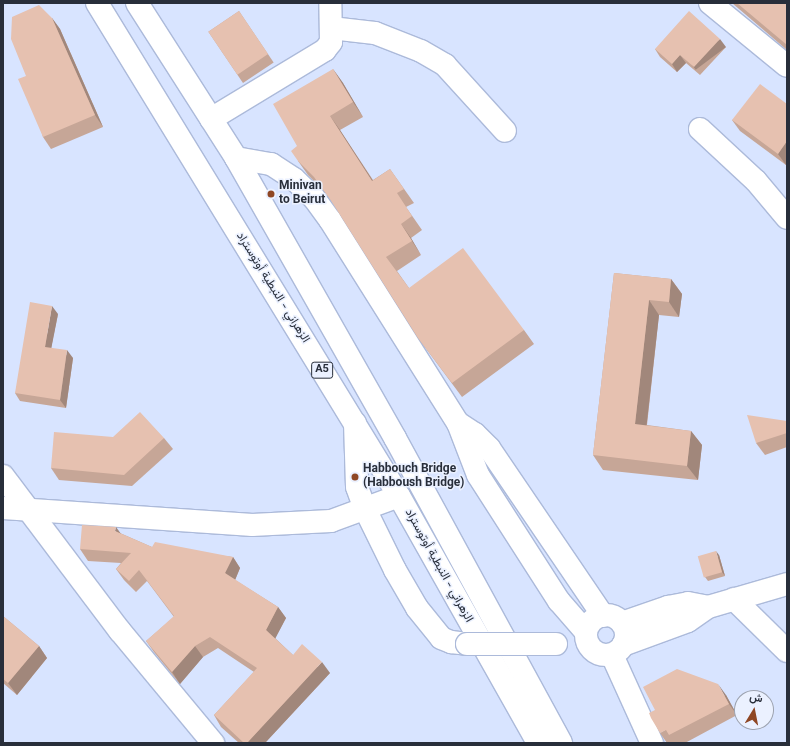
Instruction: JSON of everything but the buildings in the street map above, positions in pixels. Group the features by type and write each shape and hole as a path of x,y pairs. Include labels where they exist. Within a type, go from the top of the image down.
{"main road":[{"name":"الزهراني - النبطية أوتوستراد","path":"98,3 399,496 538,743"},
{"name":"الزهراني - النبطية أوتوستراد","path":"137,3 236,158 395,438 561,743"},
{"path":"211,119 325,50 331,42 330,3"},
{"path":"710,3 787,66"},
{"path":"331,28 376,33 421,51 445,65 505,131"},
{"path":"700,129 756,181 787,218"},
{"path":"236,158 271,164 294,179 314,198 330,220 458,423 478,475 559,601 586,637 590,648 596,653 604,655 618,650 688,621 708,607 787,584"},
{"path":"355,423 357,487 364,508 395,570 417,608 441,638 452,642 467,644 556,644 586,637"},
{"path":"458,423 475,434 489,448 626,638 618,650"},
{"path":"3,476 120,631 213,743"},
{"path":"3,508 252,525 331,521 399,496"},
{"path":"734,599 787,651"},
{"path":"586,637 589,624 595,618 612,619 688,603 708,607"},
{"path":"618,650 652,743"}],"place":[{"name":"Minivan to Beirut","path":"271,194"},
{"name":"Habbouch Bridge (Habboush Bridge)","path":"355,477"}]}
